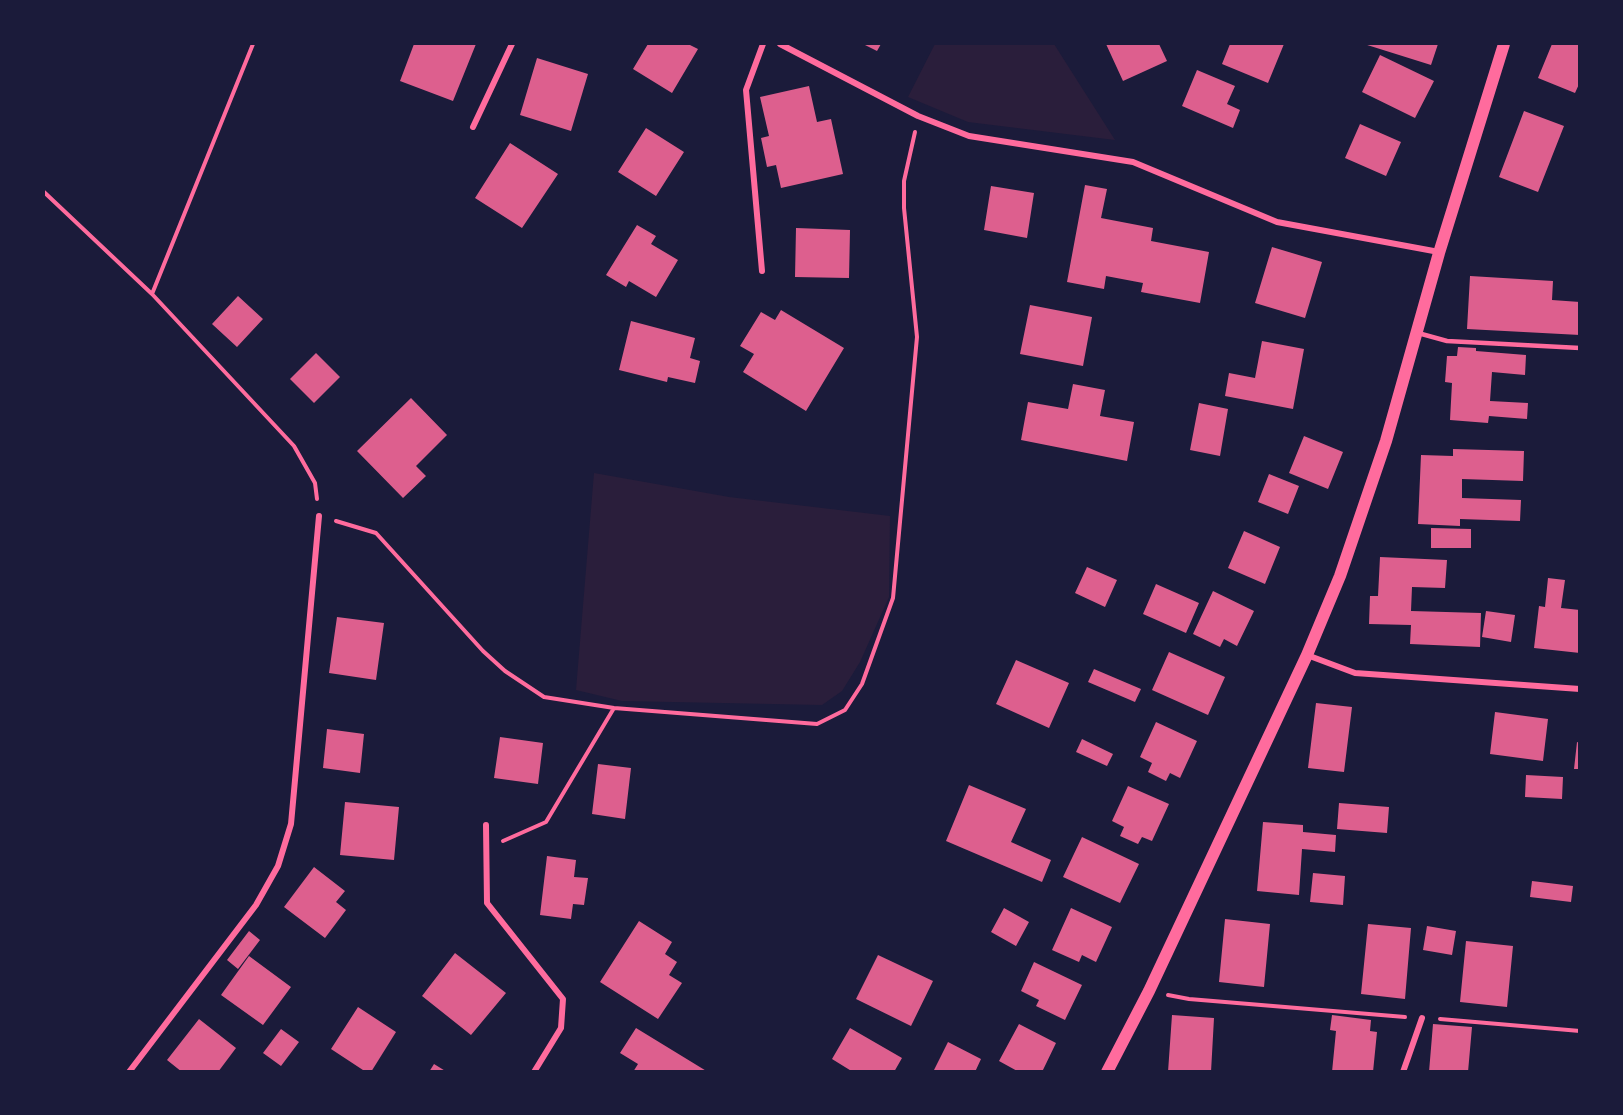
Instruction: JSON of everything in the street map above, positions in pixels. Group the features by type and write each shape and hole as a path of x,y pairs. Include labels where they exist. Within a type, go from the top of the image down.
{"main road":[{"path":"1107,1071 1149,991 1307,655 1340,576 1379,464 1439,253 1504,44"}],"street":[{"path":"472,127 512,44"},
{"path":"762,271 746,90 763,44"},
{"path":"780,44 918,116 969,136 1133,162 1277,222 1439,253"},
{"path":"129,1071 256,905 278,866 291,824 319,516"},
{"path":"1307,655 1355,673 1580,689"},
{"path":"486,825 487,903 563,999 561,1028 534,1071"},
{"path":"1403,1071 1422,1018"}],"lane":[{"path":"1416,333 1447,341 1580,348"}],"path":[{"path":"152,294 254,44"},
{"path":"44,192 152,294 294,446 315,483 319,516 376,533 483,651 505,671 544,697 614,708 817,724 845,710 862,684 893,598 917,337 904,208 904,181 918,116"},
{"path":"487,848 546,822 614,708"},
{"path":"1149,991 1189,999 1580,1031"}],"shaded area":[{"path":"935,44 1054,44 1115,140 968,122 908,97"},
{"path":"594,473 729,497 890,516 889,597 860,662 842,691 822,705 622,701 576,690"}],"building":[{"path":"414,44 476,44 453,101 400,81"},
{"path":"648,44 688,44 698,49 672,93 633,69"},
{"path":"863,44 881,44 877,51"},
{"path":"1106,44 1159,44 1167,61 1123,81"},
{"path":"1230,44 1284,44 1268,83 1222,64"},
{"path":"1364,44 1438,44 1431,65"},
{"path":"1552,44 1580,44 1580,82 1575,93 1538,78"},
{"path":"1380,55 1434,81 1415,118 1362,92"},
{"path":"537,58 588,74 571,131 520,115"},
{"path":"1197,70 1235,86 1227,104 1240,110 1233,128 1182,106"},
{"path":"809,86 817,122 831,119 843,174 781,188 776,165 767,167 761,138 769,136 760,97"},
{"path":"1524,111 1564,126 1538,192 1499,177"},
{"path":"1360,124 1401,142 1386,176 1345,158"},
{"path":"646,128 684,152 656,196 618,172"},
{"path":"510,143 558,174 522,228 475,198"},
{"path":"1085,185 1107,189 1101,218 1153,228 1151,241 1209,252 1200,303 1141,292 1143,283 1106,276 1104,289 1067,282"},
{"path":"991,186 1034,193 1027,238 984,230"},
{"path":"637,225 656,236 651,244 678,260 656,297 629,281 626,287 606,275"},
{"path":"796,228 850,230 849,278 795,277"},
{"path":"1272,247 1322,262 1305,318 1255,303"},
{"path":"1470,276 1553,281 1552,300 1580,302 1580,335 1467,329"},
{"path":"238,296 263,319 237,347 212,324"},
{"path":"1030,305 1092,317 1083,366 1020,354"},
{"path":"781,310 844,348 806,411 743,372 754,354 740,346 761,312 775,320"},
{"path":"631,321 695,338 690,358 700,361 695,383 668,377 667,382 619,370"},
{"path":"1262,341 1304,349 1293,409 1225,396 1229,373 1255,378"},
{"path":"1458,347 1476,348 1476,351 1526,355 1525,375 1492,372 1490,401 1528,403 1527,419 1489,416 1488,423 1450,420 1452,383 1445,382 1447,356 1457,356"},
{"path":"316,353 340,377 314,403 290,379"},
{"path":"1073,384 1105,390 1100,416 1134,422 1127,461 1021,440 1028,402 1068,409"},
{"path":"411,398 447,435 416,466 426,476 403,498 357,451"},
{"path":"1199,403 1228,409 1220,456 1190,450"},
{"path":"1304,436 1343,452 1328,489 1289,473"},
{"path":"1453,449 1524,451 1523,481 1462,479 1462,498 1521,500 1520,521 1460,519 1460,526 1418,524 1421,455 1453,456"},
{"path":"1269,474 1299,486 1288,514 1258,502"},
{"path":"1431,528 1471,529 1471,548 1431,548"},
{"path":"1244,531 1280,547 1265,584 1228,568"},
{"path":"1380,557 1447,560 1445,588 1412,587 1411,611 1481,613 1480,647 1410,644 1411,625 1369,624 1370,596 1378,596"},
{"path":"1087,567 1117,580 1105,607 1075,593"},
{"path":"1548,578 1565,580 1561,608 1580,610 1580,653 1534,648 1539,606 1545,607"},
{"path":"1156,584 1199,603 1186,633 1143,614"},
{"path":"1213,591 1254,611 1237,646 1224,639 1220,647 1193,634"},
{"path":"1486,611 1515,615 1511,642 1482,637"},
{"path":"337,617 384,623 376,680 329,673"},
{"path":"1169,652 1225,677 1208,715 1152,690"},
{"path":"1016,660 1069,683 1049,728 996,704"},
{"path":"1094,669 1141,689 1135,702 1088,682"},
{"path":"1316,703 1352,707 1344,772 1308,768"},
{"path":"1495,712 1548,719 1543,761 1490,754"},
{"path":"1156,722 1197,741 1180,778 1170,773 1166,781 1148,772 1152,763 1140,757"},
{"path":"327,729 364,734 360,773 323,768"},
{"path":"500,737 543,743 538,784 494,778"},
{"path":"1082,739 1113,754 1107,766 1076,752"},
{"path":"1577,742 1580,743 1580,769 1574,769"},
{"path":"598,764 631,768 625,819 592,814"},
{"path":"1526,775 1563,777 1562,799 1525,797"},
{"path":"969,785 1026,809 1011,842 1051,860 1042,882 946,841"},
{"path":"1128,786 1169,804 1152,841 1142,837 1138,844 1120,836 1124,827 1112,821"},
{"path":"345,802 399,807 394,860 340,855"},
{"path":"1339,803 1389,807 1387,833 1337,829"},
{"path":"1263,822 1303,825 1303,832 1336,835 1335,852 1302,849 1299,895 1257,891"},
{"path":"1082,837 1139,864 1120,903 1063,877"},
{"path":"547,856 576,860 574,877 588,878 584,905 573,904 571,919 540,915"},
{"path":"314,867 345,891 336,902 346,910 325,938 284,907"},
{"path":"1313,873 1345,876 1343,905 1310,902"},
{"path":"1532,881 1573,886 1571,902 1530,897"},
{"path":"1004,908 1029,922 1016,946 991,932"},
{"path":"1071,908 1112,927 1096,962 1082,955 1079,962 1052,950"},
{"path":"1225,919 1270,924 1264,987 1219,982"},
{"path":"639,921 672,942 665,954 677,962 669,975 682,983 658,1019 600,982"},
{"path":"1368,924 1411,928 1405,999 1361,994"},
{"path":"1427,926 1456,931 1452,955 1423,950"},
{"path":"249,931 260,940 238,969 227,960"},
{"path":"1466,941 1513,946 1507,1007 1460,1002"},
{"path":"455,953 506,993 471,1035 422,996"},
{"path":"878,955 933,981 911,1026 856,999"},
{"path":"249,956 291,987 263,1025 221,995"},
{"path":"1034,962 1082,985 1065,1020 1036,1006 1039,1000 1021,991"},
{"path":"358,1007 396,1032 371,1072 366,1072 331,1049"},
{"path":"1172,1015 1214,1018 1211,1072 1168,1072"},
{"path":"1332,1015 1371,1020 1370,1031 1377,1032 1373,1072 1332,1072 1336,1031 1330,1030"},
{"path":"199,1019 236,1048 218,1072 182,1072 167,1060"},
{"path":"1019,1024 1056,1043 1042,1072 1019,1072 999,1061"},
{"path":"1433,1024 1472,1027 1468,1072 1429,1072"},
{"path":"636,1028 708,1072 633,1072 638,1064 620,1053"},
{"path":"850,1028 902,1058 894,1072 853,1072 832,1059"},
{"path":"281,1029 299,1042 281,1066 263,1053"},
{"path":"948,1042 981,1059 975,1072 933,1072"},
{"path":"434,1064 447,1072 429,1072"}]}
